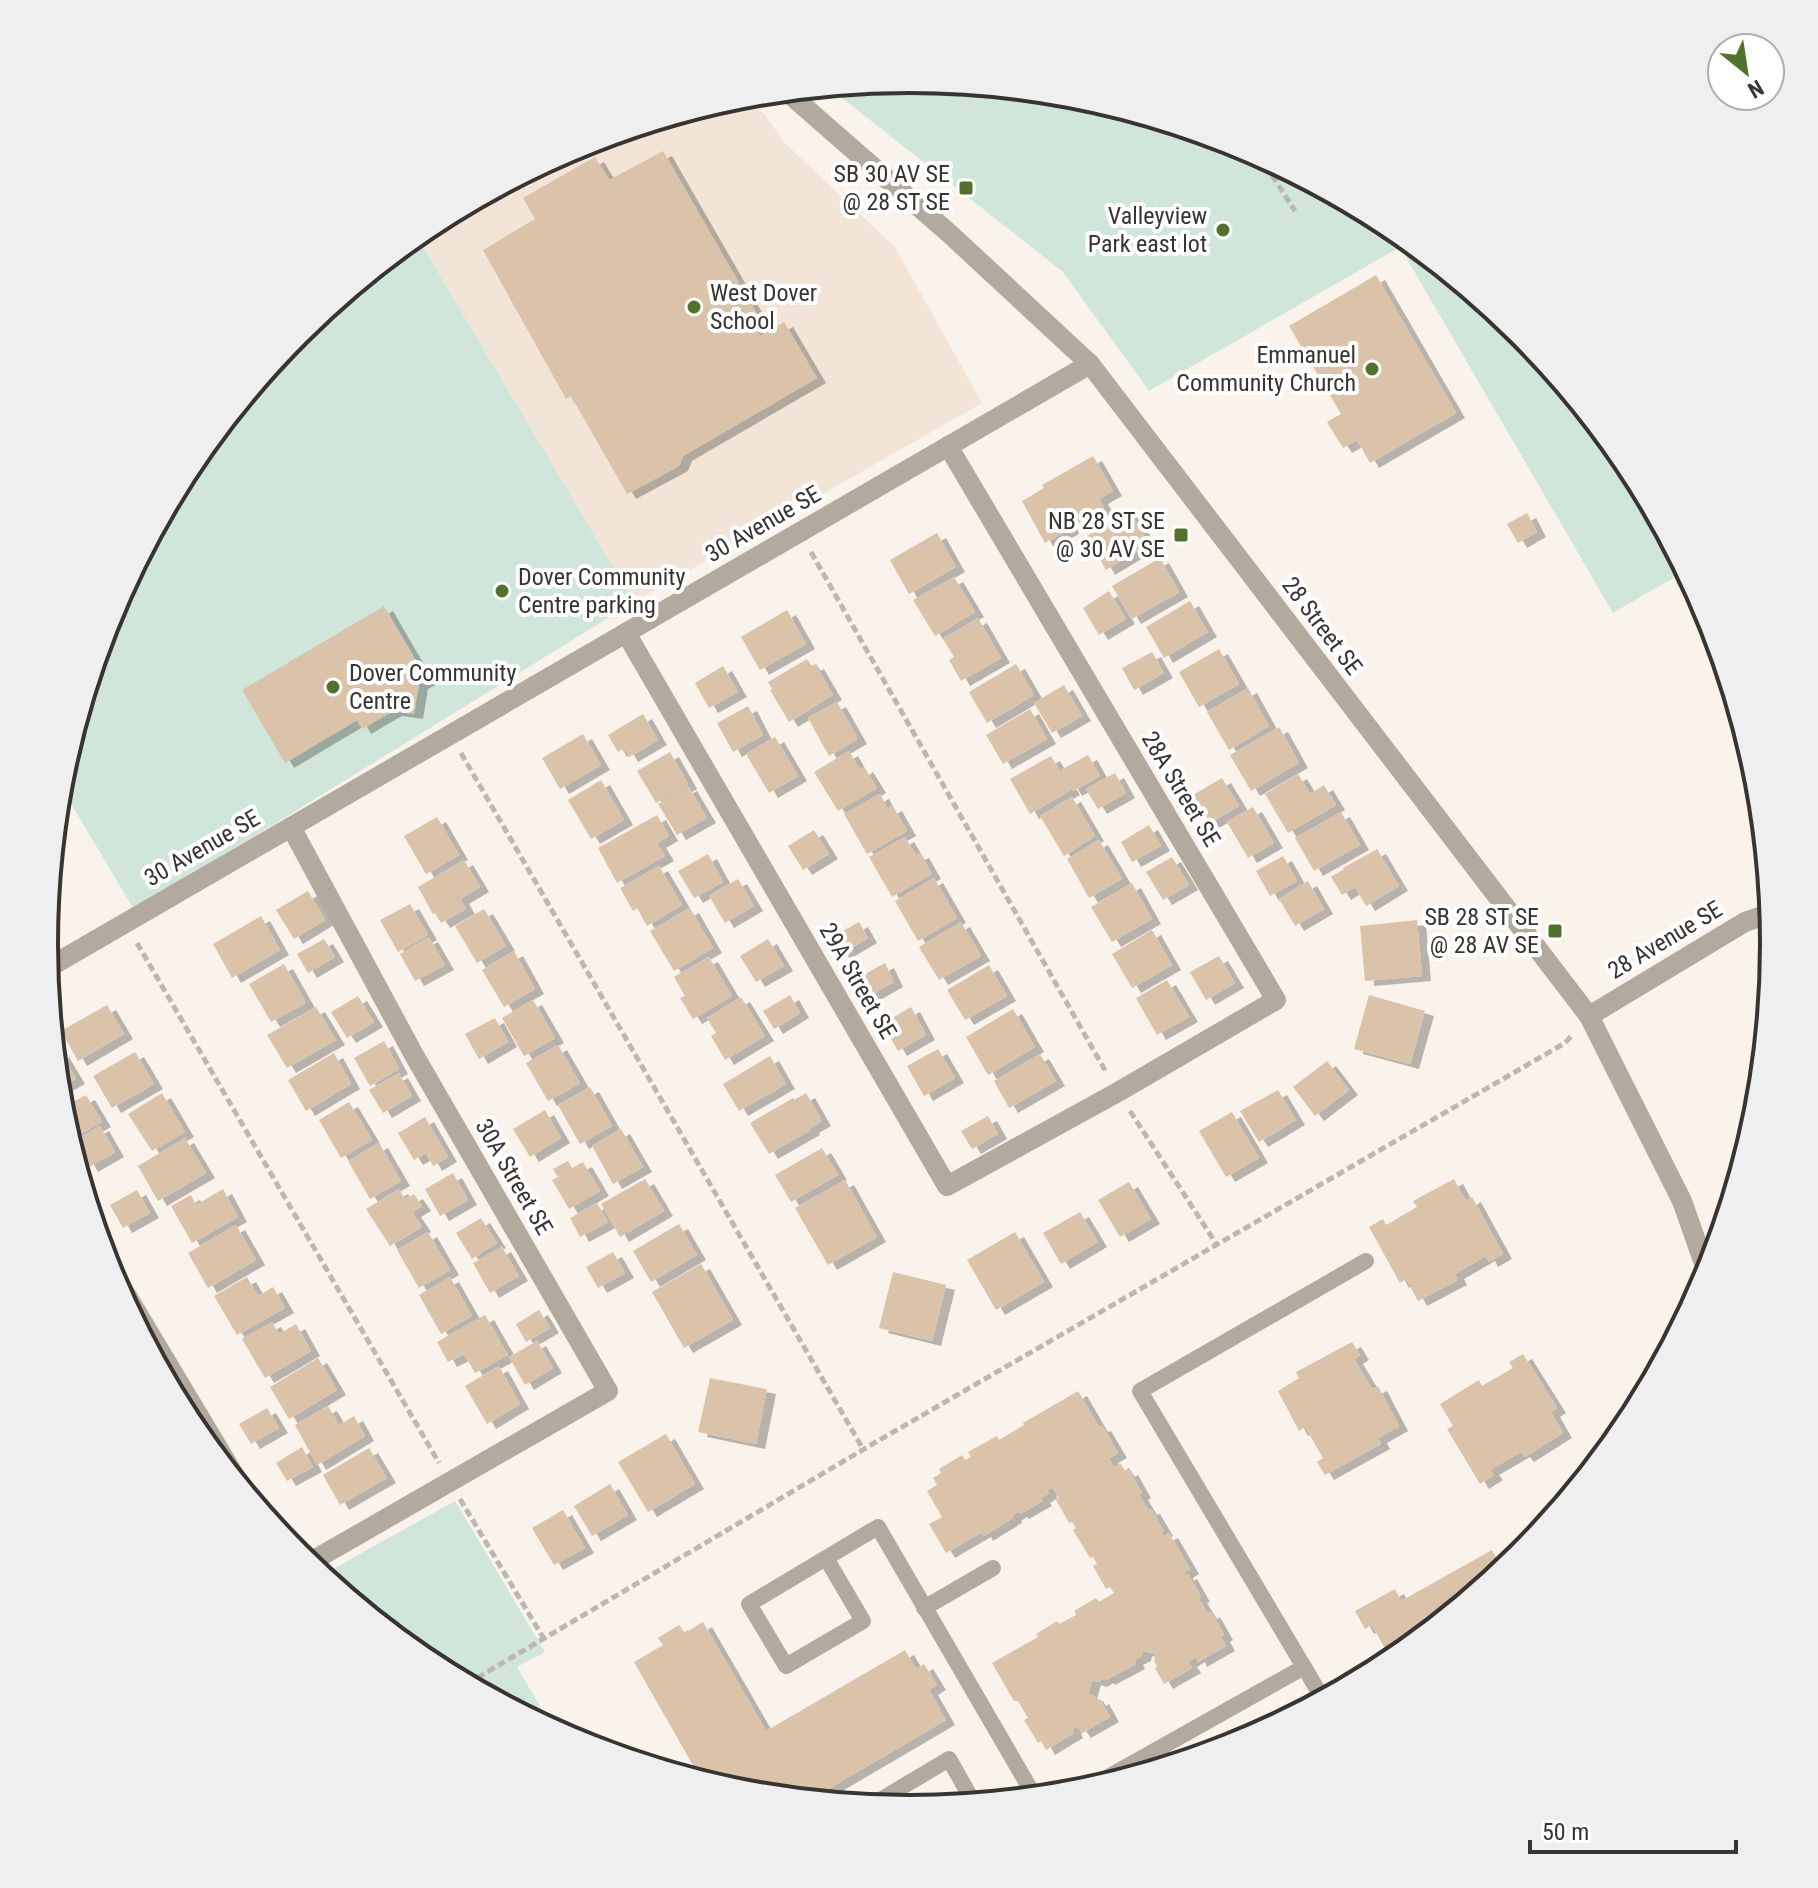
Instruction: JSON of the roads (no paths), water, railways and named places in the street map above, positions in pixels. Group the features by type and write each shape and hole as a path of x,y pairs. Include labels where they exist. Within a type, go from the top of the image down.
{"street":[{"name":"28 Street SE","path":"797,100 951,235 1090,364 1589,1016 1682,1201 1701,1255"},
{"name":"30 Avenue SE","path":"59,962 1090,364"},
{"name":"28A Street SE","path":"948,446 1276,1000 1118,1092"},
{"name":"29A Street SE","path":"626,633 947,1186 1118,1092"},
{"name":"30A Street SE","path":"291,827 414,1055 608,1391 319,1557"},
{"name":"28 Avenue SE","path":"1589,1016 1745,922 1759,917"}],"lane":[{"path":"1318,1690 1140,1391 1366,1261"},
{"path":"826,1558 863,1621 786,1666 749,1604 826,1558 878,1527 1029,1787"},
{"path":"924,1608 993,1568"},
{"path":"1127,1767 1304,1667"},
{"path":"890,1794 949,1759 968,1793"}],"place":[{"name":"SB 30 AV SE @ 28 ST SE","path":"966,188"},
{"name":"Valleyview Park east lot","path":"1223,230"},
{"name":"West Dover School","path":"694,307"},
{"name":"Emmanuel Community Church","path":"1372,369"},
{"name":"NB 28 ST SE @ 30 AV SE","path":"1181,535"},
{"name":"Dover Community Centre parking","path":"502,591"},
{"name":"Dover Community Centre","path":"333,687"},
{"name":"SB 28 ST SE @ 28 AV SE","path":"1555,931"}]}
